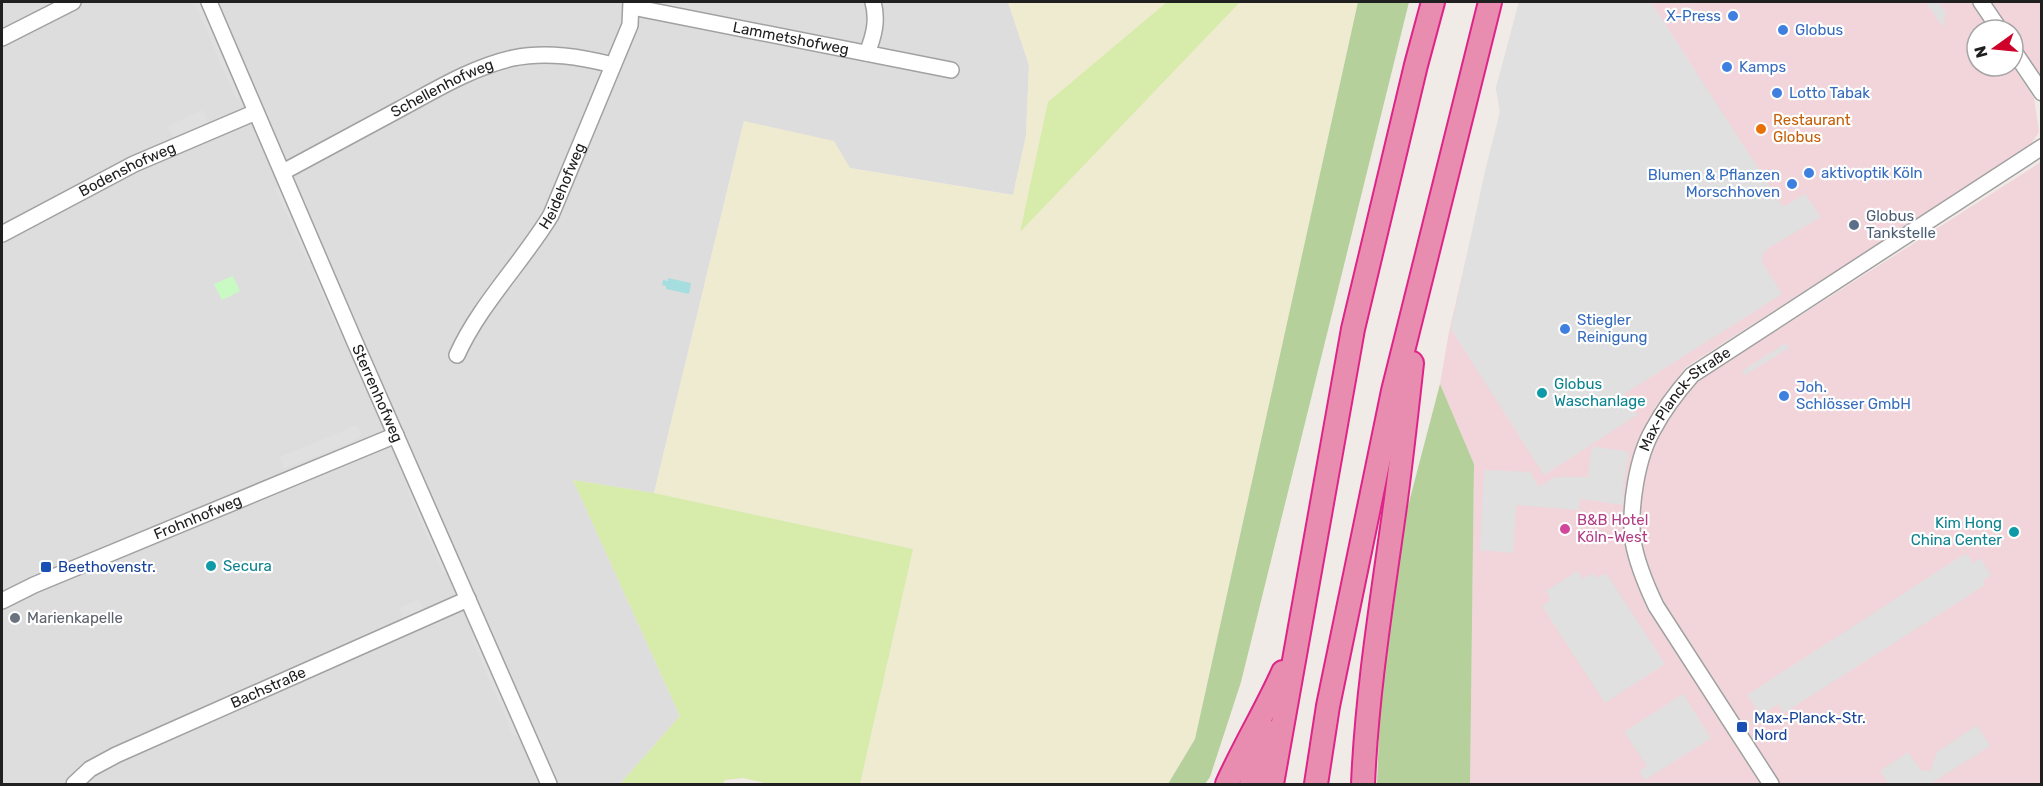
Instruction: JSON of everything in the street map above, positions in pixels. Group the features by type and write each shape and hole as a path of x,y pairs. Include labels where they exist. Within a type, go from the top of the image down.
{"highway":[{"path":"1272,784 1353,329 1433,2"},
{"path":"1316,784 1328,706 1391,402 1490,2"},
{"path":"1363,784 1367,719 1380,608 1398,485 1423,277"},
{"path":"1227,784 1268,707 1297,640"},
{"path":"1251,784 1268,707"}],"street":[{"path":"2,38 73,2"},
{"name":"Sterrenhofweg","path":"209,2 549,784"},
{"path":"867,53 875,34 873,2"},
{"path":"1981,2 1992,18"},
{"name":"Lammetshofweg","path":"632,4 951,70"},
{"name":"Heidehofweg","path":"456,355 467,333 551,215 630,25 632,4"},
{"name":"Schellenhofweg","path":"283,172 453,80 483,67 515,58 548,55 582,57 613,65"},
{"path":"2025,68 2042,93"},
{"name":"Bodenshofweg","path":"2,234 134,164 256,112"},
{"name":"Max-Planck-Straße","path":"1771,784 1656,606 1641,574 1633,539 1633,501 1640,464 1653,429 1677,392 1692,375 2042,147"},
{"name":"Frohnhofweg","path":"2,600 396,435"},
{"name":"Bachstraße","path":"74,784 90,769 116,755 468,599"}],"shaded area":[{"path":"2,2 1008,2 1029,65 1026,136 1013,195 850,168 744,121 654,493 573,480 680,716 620,784 2,784"},
{"path":"194,2 199,2 241,97 236,99"},
{"path":"1008,2 1358,2 1195,739 1168,784 860,784 913,549 654,493 744,121 834,141 850,168 1013,195 1026,136 1029,65"},
{"path":"1519,2 1971,2 1982,18 1965,18 1965,78 2021,78 2034,98 2039,132 2028,148 1686,367 1654,409 2041,162 2041,784 1470,784 1474,464 1440,384 1449,332 1500,112 1496,88"},
{"path":"1519,2 1651,2 1783,207 1805,194 1821,217 1768,248 1763,254 1762,262 1782,294 1624,394 1637,415 1544,475 1451,329 1500,112 1496,88"},
{"path":"1926,2 1939,2 1946,13 1943,28"},
{"path":"1992,2 2041,2 2041,80 2025,54 2025,18 2002,18"},
{"path":"203,110 208,123 173,139 167,126"},
{"path":"280,186 312,260 307,262 275,188"},
{"path":"317,272 342,328 337,330 313,274"},
{"path":"1786,343 1789,348 1745,375 1742,371"},
{"path":"357,425 362,435 349,443 284,469 280,457"},
{"path":"1592,446 1629,452 1623,486 1623,505 1580,499 1579,510 1516,505 1513,553 1480,550 1484,470 1530,472 1539,487 1555,477 1588,477"},
{"path":"410,485 448,573 443,573 407,491"},
{"path":"1966,553 1973,563 1980,558 1991,575 1983,581 1985,585 1784,713 1778,704 1761,715 1747,695"},
{"path":"1577,571 1583,579 1593,573 1597,578 1606,573 1665,664 1605,703 1542,606 1551,600 1546,591"},
{"path":"419,599 423,609 403,618 399,608"},
{"path":"474,633 519,737 513,735 472,640"},
{"path":"1683,694 1711,738 1645,780 1639,772 1647,766 1624,732"},
{"path":"1977,725 1990,746 1930,784 1889,784 1880,771 1908,752 1921,771 1931,770 1937,752"}],"green space":[{"path":"1167,2 1240,2 1020,232 1048,102"},
{"path":"1358,2 1409,2 1241,682 1210,777 1205,784 1168,784 1195,739"},
{"path":"233,276 240,291 222,300 214,284"},
{"path":"1440,384 1474,464 1470,784 1377,784 1381,686 1396,552"},
{"path":"573,480 654,493 913,549 860,784 769,784 743,778 725,780 722,784 620,784 680,716"}],"water":[{"path":"668,278 691,283 689,294 666,289 666,286 662,285 663,280 668,281"}],"place":[{"name":"X-Press","path":"1733,16"},
{"name":"Globus","path":"1783,30"},
{"name":"Kamps","path":"1727,67"},
{"name":"Lotto Tabak","path":"1777,93"},
{"name":"Restaurant Globus","path":"1761,129"},
{"name":"aktivoptik Köln","path":"1809,173"},
{"name":"Blumen & Pflanzen Morschhoven","path":"1792,184"},
{"name":"Globus Tankstelle","path":"1854,225"},
{"name":"Stiegler Reinigung","path":"1565,329"},
{"name":"Globus Waschanlage","path":"1542,393"},
{"name":"Joh. Schlösser GmbH","path":"1784,396"},
{"name":"B&B Hotel Köln-West","path":"1565,529"},
{"name":"Kim Hong China Center","path":"2014,532"},
{"name":"Secura","path":"211,566"},
{"name":"Beethovenstr.","path":"46,567"},
{"name":"Marienkapelle","path":"15,618"},
{"name":"Max-Planck-Str. Nord","path":"1742,727"}]}
